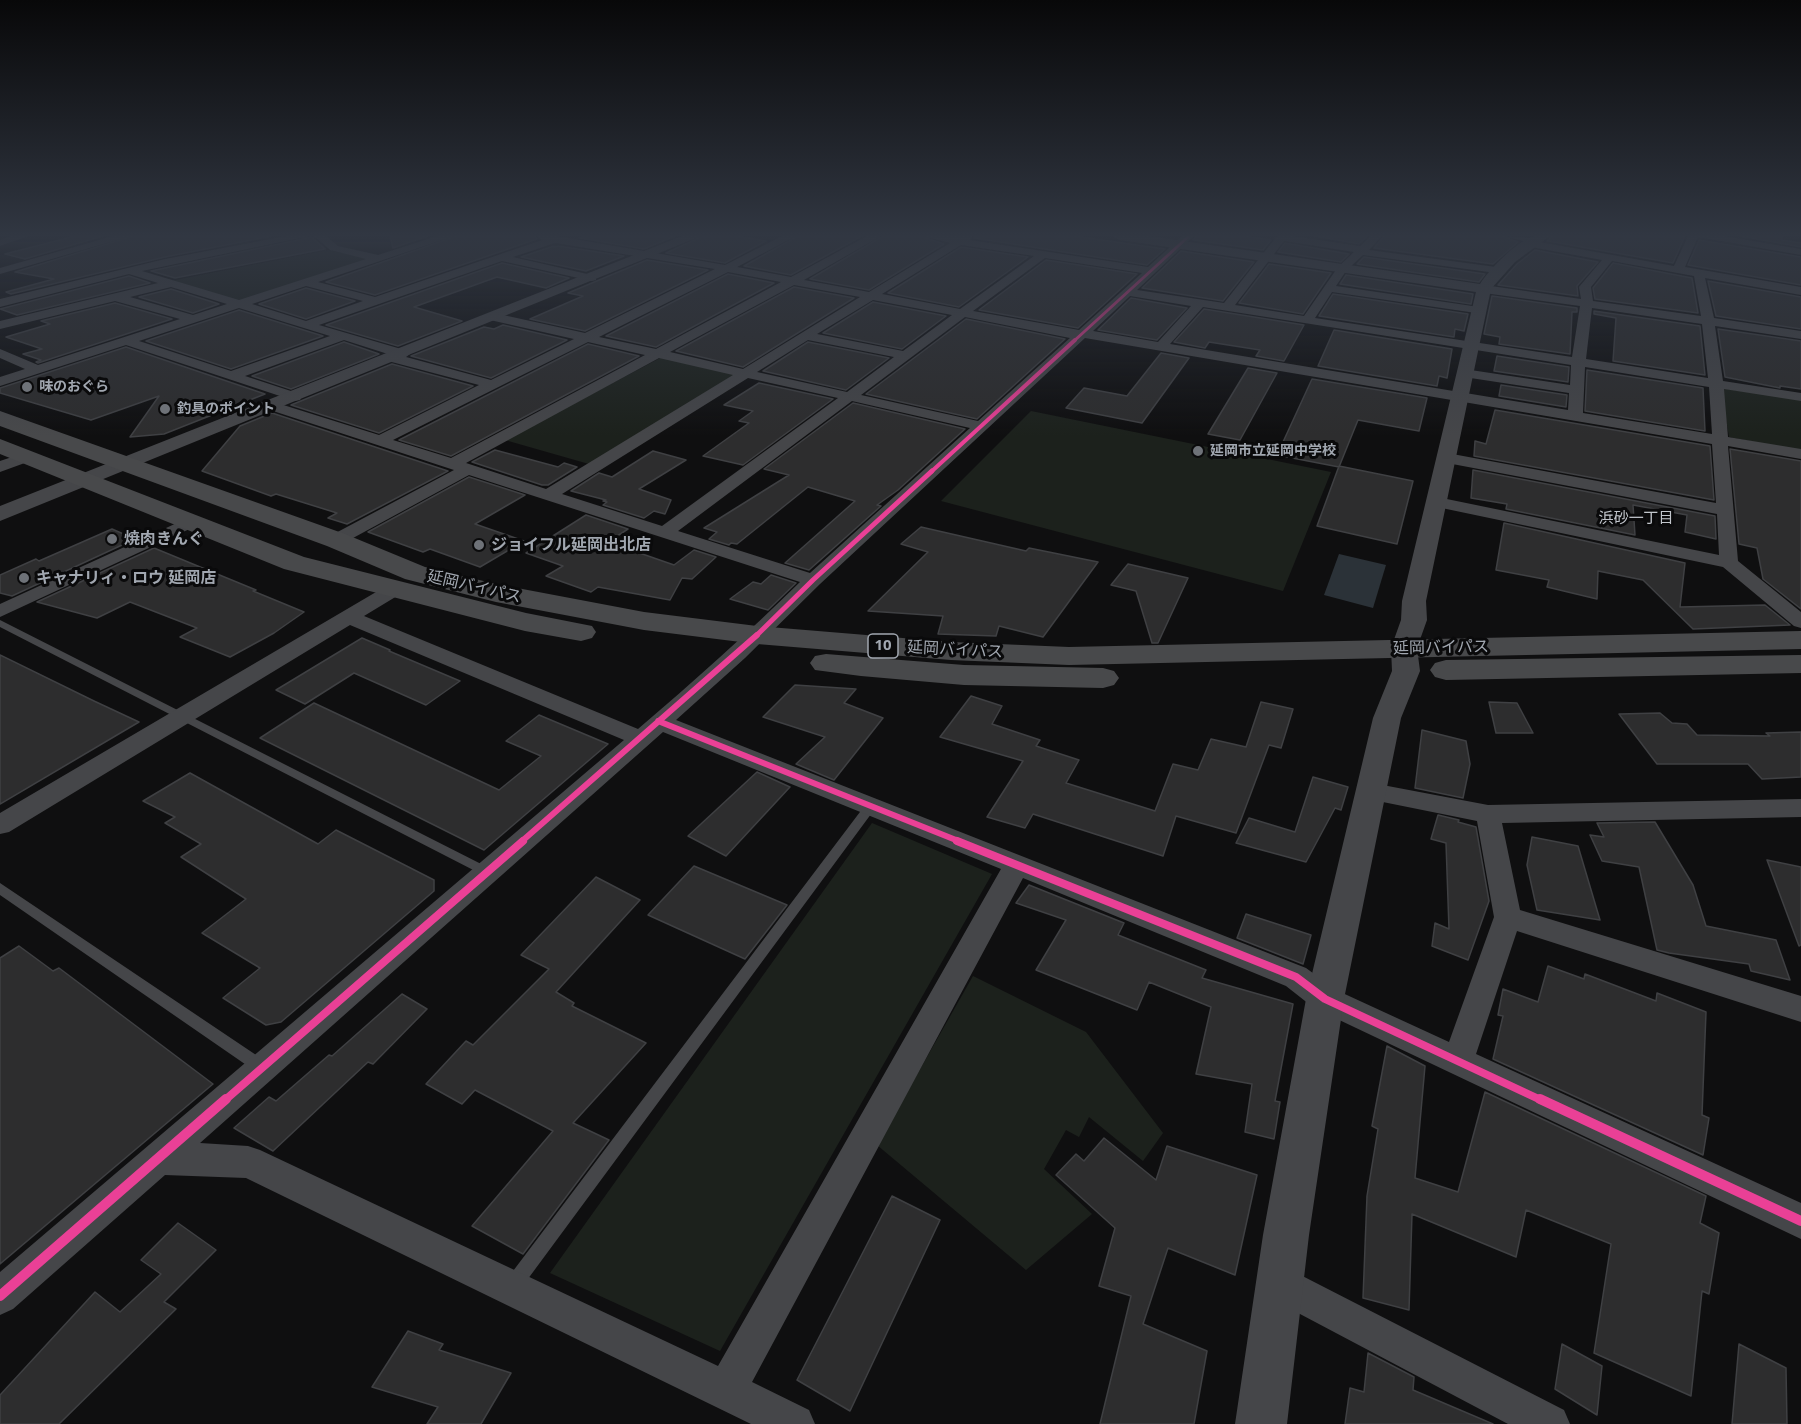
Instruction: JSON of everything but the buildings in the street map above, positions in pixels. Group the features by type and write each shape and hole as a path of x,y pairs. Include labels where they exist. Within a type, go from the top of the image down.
{"highway":[{"name":"延岡バイパス","path":"0,418 336,540 415,573 496,593 644,621 748,645 928,674 1048,679 1405,660 1800,624"},
{"name":"延岡バイパス","path":"9,457 83,480 294,563 395,590 525,622 641,643 748,645"},
{"name":"延岡バイパス","path":"1405,660 1801,664"}],"street":[{"path":"0,325 93,302"},
{"path":"134,302 192,320"},
{"path":"229,302 343,336 398,356 494,385"},
{"path":"0,382 245,302"},
{"path":"306,325 372,302"},
{"path":"0,514 529,302"},
{"path":"379,441 661,302"},
{"path":"336,540 460,466 752,302"},
{"path":"548,495 860,302"},
{"path":"905,302 1161,346 1465,372 1576,390"},
{"path":"665,532 977,302"},
{"path":"0,1296 748,645 813,580 1115,302"},
{"path":"1190,302 1307,320 1465,372 1575,417 1801,454"},
{"path":"1227,308 1231,302"},
{"path":"1307,320 1319,302"},
{"path":"1261,1424 1280,1284 1325,999 1387,718 1405,660 1414,620 1414,601 1483,302"},
{"path":"1583,302 1801,335"},
{"path":"1704,302 1716,384 1729,563"},
{"path":"1575,417 1576,390 1587,303"},
{"path":"1161,346 1199,304"},
{"path":"494,316 981,426"},
{"path":"231,376 343,336"},
{"path":"805,336 905,355"},
{"path":"125,341 295,397"},
{"path":"0,353 38,370"},
{"path":"1465,372 1579,362 1801,397"},
{"path":"272,406 813,580"},
{"path":"1447,458 1724,510"},
{"path":"1437,502 1729,563 1800,624"},
{"path":"0,611 190,522"},
{"path":"0,825 395,590"},
{"path":"349,617 649,730 870,807 1296,977 1325,999 1801,1221"},
{"path":"1372,792 1488,814 1801,808"},
{"path":"1458,1061 1508,917 1488,814"},
{"path":"725,1392 1016,866"},
{"path":"1508,917 1801,1009"},
{"path":"160,1158 248,1162 795,1424"},
{"path":"1280,1284 1550,1424"}],"lane":[{"path":"0,623 487,872"},
{"path":"511,1288 870,807"},
{"path":"0,888 263,1068"}],"shaded area":[{"path":"662,357 738,374 589,464 505,440"},
{"path":"1721,388 1801,400 1801,451 1729,437"},
{"path":"1031,411 1331,472 1283,591 941,501"},
{"path":"1339,554 1386,565 1373,608 1324,595"},
{"path":"872,823 992,874 720,1351 550,1273"},
{"path":"973,976 1086,1032 1163,1133 1143,1161 1089,1117 1079,1137 1066,1130 1044,1169 1092,1214 1026,1270 877,1145"}],"cycle path":[{"path":"0,1296 738,654 813,580 1116,302"},
{"path":"658,721 1296,977 1325,999 1801,1221"}],"place":[{"name":"味のおぐら","path":"27,387"},
{"name":"釣具のポイント","path":"165,409"},
{"name":"延岡市立延岡中学校","path":"1198,451"},
{"name":"焼肉きんぐ","path":"112,539"},
{"name":"ジョイフル延岡出北店","path":"479,545"},
{"name":"キャナリィ・ロウ 延岡店","path":"24,578"}],"district":[{"name":"浜砂一丁目","path":"1636,519"}]}
